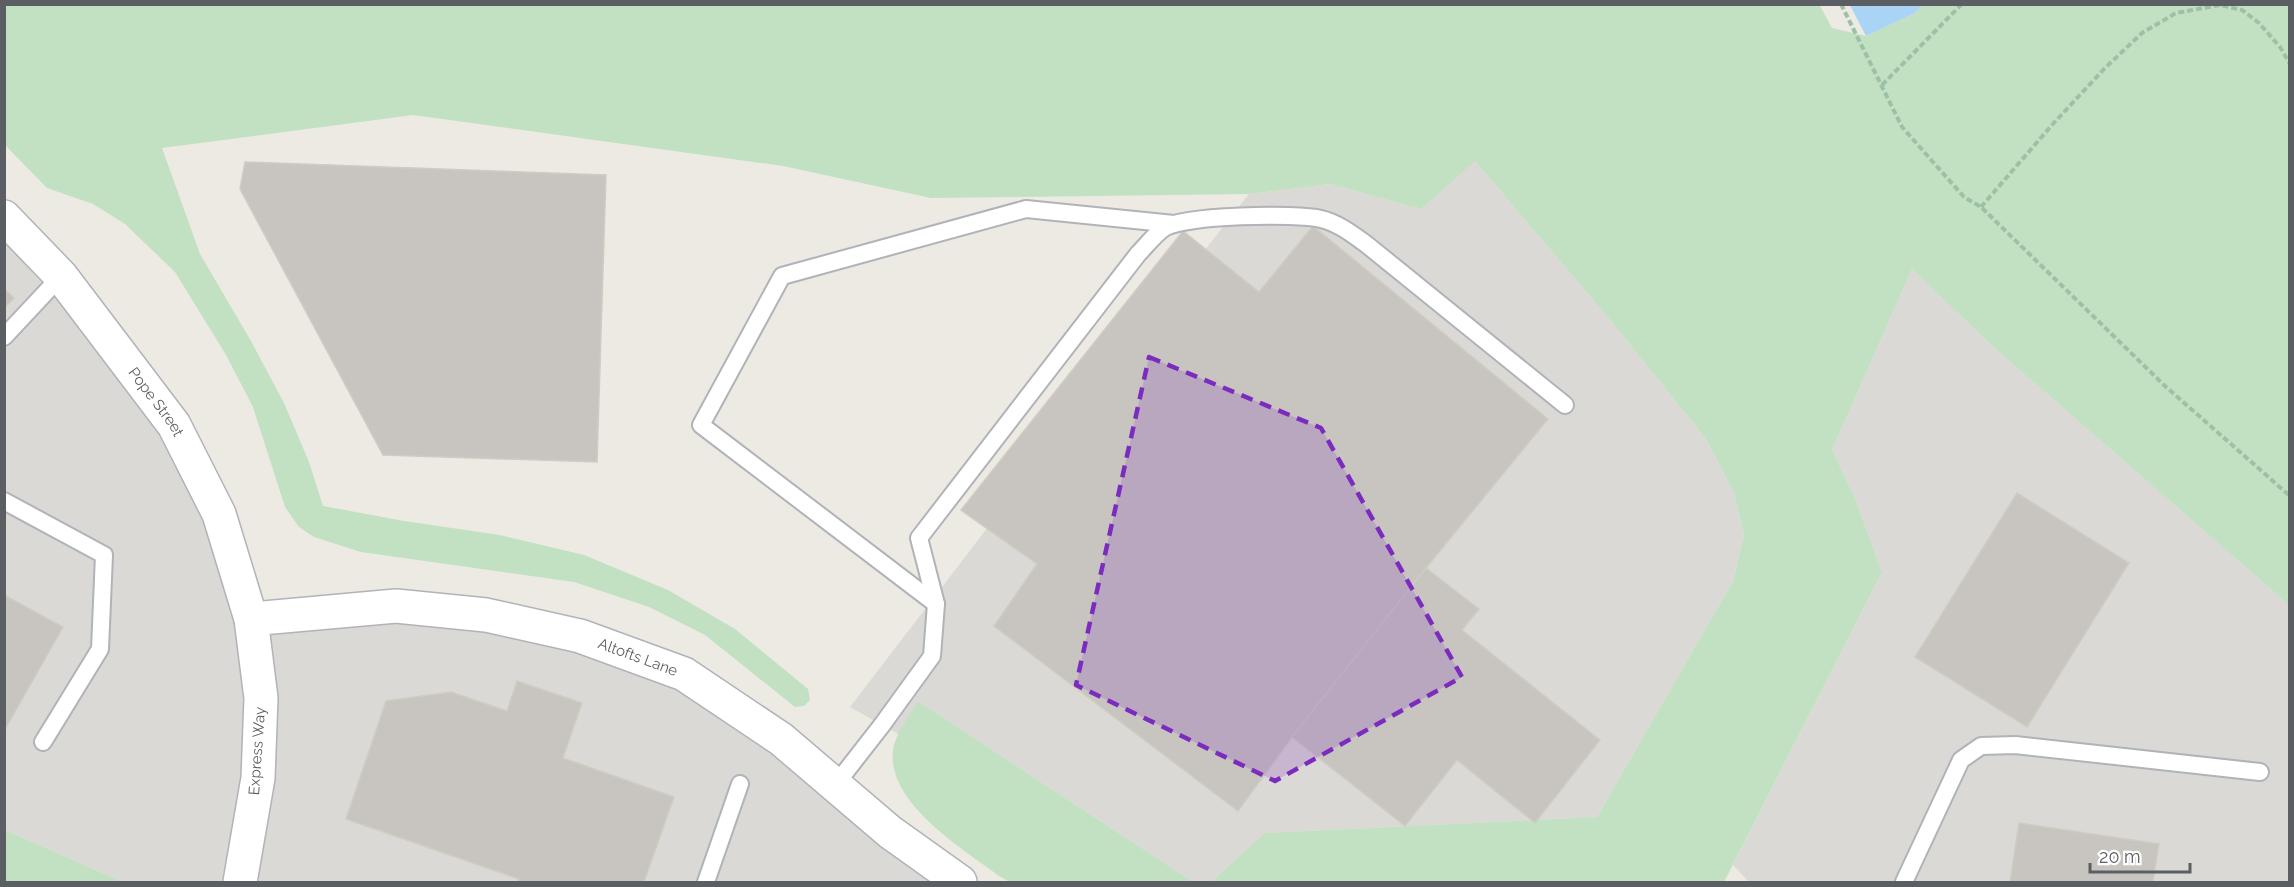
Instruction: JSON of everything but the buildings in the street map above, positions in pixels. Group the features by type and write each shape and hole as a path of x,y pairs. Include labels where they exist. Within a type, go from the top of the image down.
{"street":[{"name":"Pope Street","path":"4,217 61,276 174,425 219,514 251,619"},
{"name":"Altofts Lane","path":"251,619 396,606 486,615 580,636 684,674 781,739 891,832 960,882"},
{"name":"Express Way","path":"240,882 258,778 261,698 251,619"}],"lane":[{"path":"936,604 701,425 782,276 1026,209 1174,224"},
{"path":"836,784 932,656 936,604 919,538 1138,254 1165,227 1187,220 1244,216 1321,219 1340,226 1366,244 1565,405"},
{"path":"4,337 61,276"},
{"path":"4,501 104,555 100,649 43,742"},
{"path":"1904,882 1962,760 1981,746 2014,745 2260,772"},
{"path":"706,882 740,784"}],"path":[{"path":"1841,4 1902,127 1964,197 1981,207 2165,386 2289,496"},
{"path":"1882,85 1962,4"},
{"path":"1981,207 2104,69 2142,33 2176,13 2220,5 2242,10 2259,22 2280,47 2289,64"}],"highlighted area":[{"path":"1149,357 1321,428 1462,677 1275,781 1076,685"}],"shaded area":[{"path":"1474,160 1611,321 1706,439 1734,493 1744,535 1733,581 1597,817 1266,833 1211,882 1193,882 918,701 900,735 850,707 1034,467 1249,194 1330,184 1421,209"},
{"path":"4,217 174,425 251,619 396,606 684,674 960,882 123,882 5,830"},
{"path":"1912,269 1990,344 2289,605 2289,882 1749,882 1733,865 1882,572 1854,496 1832,450"}],"green space":[{"path":"1819,4 1832,28 1866,36 1915,13 1922,5 2289,5 2289,605 1990,344 1912,269 1832,450 1854,496 1882,572 1724,882 1211,882 1265,833 1597,817 1733,581 1744,535 1734,493 1706,439 1611,321 1475,161 1421,209 1330,184 1249,194 931,198 783,166 413,115 162,148 200,254 284,403 309,462 323,506 500,535 584,555 668,590 735,629 808,689 810,700 804,706 795,707 705,635 649,607 574,582 361,552 314,537 299,527 285,507 253,407 226,355 175,272 125,224 93,204 47,188 5,145 5,5"},
{"path":"918,701 1193,882 1010,882 999,876 930,823 902,789 894,770 894,745"},
{"path":"5,830 123,882 5,882"}],"water":[{"path":"1850,5 1922,5 1915,13 1866,36"}]}
